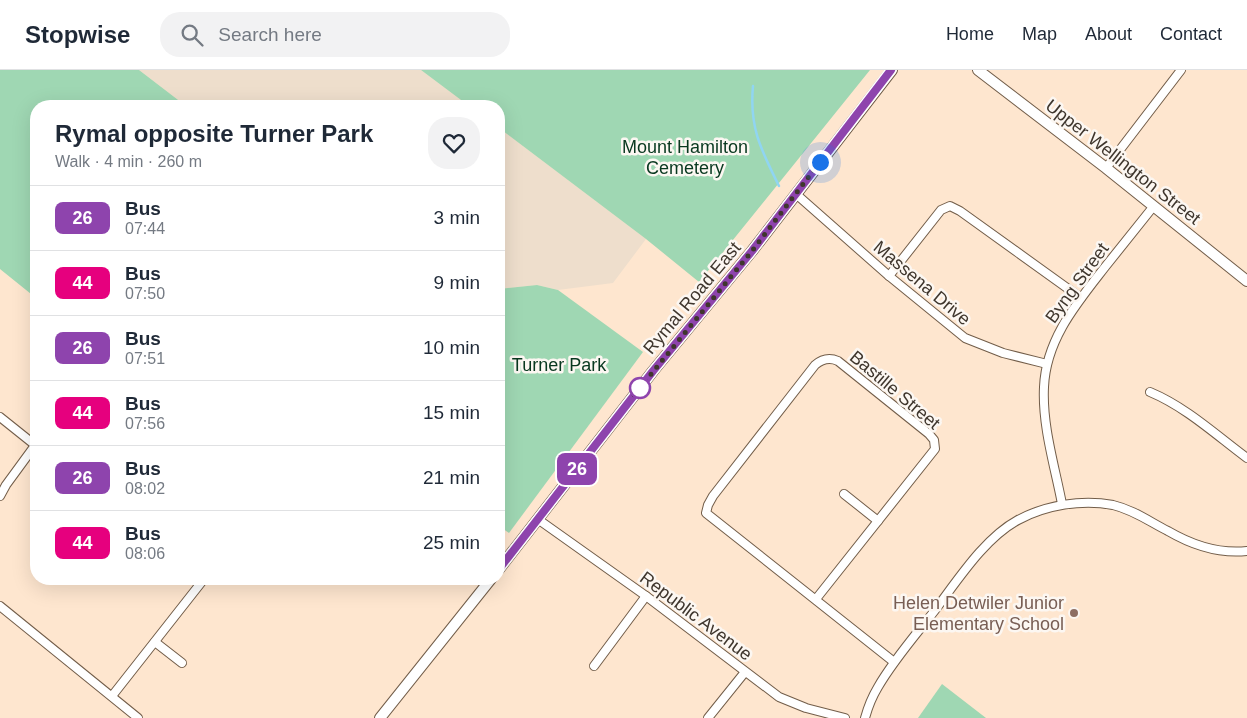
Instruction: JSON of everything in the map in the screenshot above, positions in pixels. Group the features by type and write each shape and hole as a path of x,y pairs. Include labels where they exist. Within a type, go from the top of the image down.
{"main road":[{"name":"Rymal Road East","path":"505,561 653,371 752,251 892,70"},
{"name":"Upper Wellington Street","path":"978,70 1106,168 1247,281"},
{"path":"380,718 486,585"}],"street":[{"path":"1106,168 1181,70"},
{"name":"Massena Drive","path":"796,194 889,276 965,338 1003,353 1046,364"},
{"path":"889,276 941,210 950,206 1080,298"},
{"name":"Byng Street","path":"1062,504 1044,409 1046,364 1058,332 1080,298 1153,207"},
{"name":"Bastille Street","path":"816,599 935,449 934,440 929,434 832,358 822,360 815,365 713,496 706,513 894,662"},
{"path":"1150,392 1188,413 1247,458"},
{"path":"0,417 30,440"},
{"path":"0,496 30,452"},
{"path":"844,494 878,521"},
{"path":"865,718 869,703 877,687 894,662 992,540 1018,521 1032,514 1062,504 1091,503 1113,505 1134,512 1169,532 1207,548 1247,551"},
{"name":"Republic Avenue","path":"538,520 646,596 779,697 806,708 845,718"},
{"path":"112,696 199,585"},
{"path":"594,666 646,596"},
{"path":"0,606 138,718"},
{"path":"155,642 182,663"},
{"path":"708,718 745,672"}],"shaded area":[{"path":"139,70 421,70 461,100 178,100"},
{"path":"505,133 646,239 613,283 558,290 537,285 505,288"}],"green space":[{"path":"0,70 139,70 178,100 30,100 30,293 0,269"},
{"name":"Mount Hamilton Cemetery","path":"421,70 870,70 699,282 646,239 505,133 505,100 461,100"},
{"name":"Turner Park","path":"537,285 558,290 643,352 509,533 505,530 505,288"},
{"path":"942,684 986,718 918,718"}],"waterway":[{"path":"753,86 753,114 758,138 779,186"}],"bus line":[{"name":"26","path":"505,561 653,371 752,251 891,70"}],"place":[{"name":"Helen Detwiler Junior Elementary School","path":"1074,613"}],"route":[{"path":"640,388 634,395 752,251 820,162"}]}
